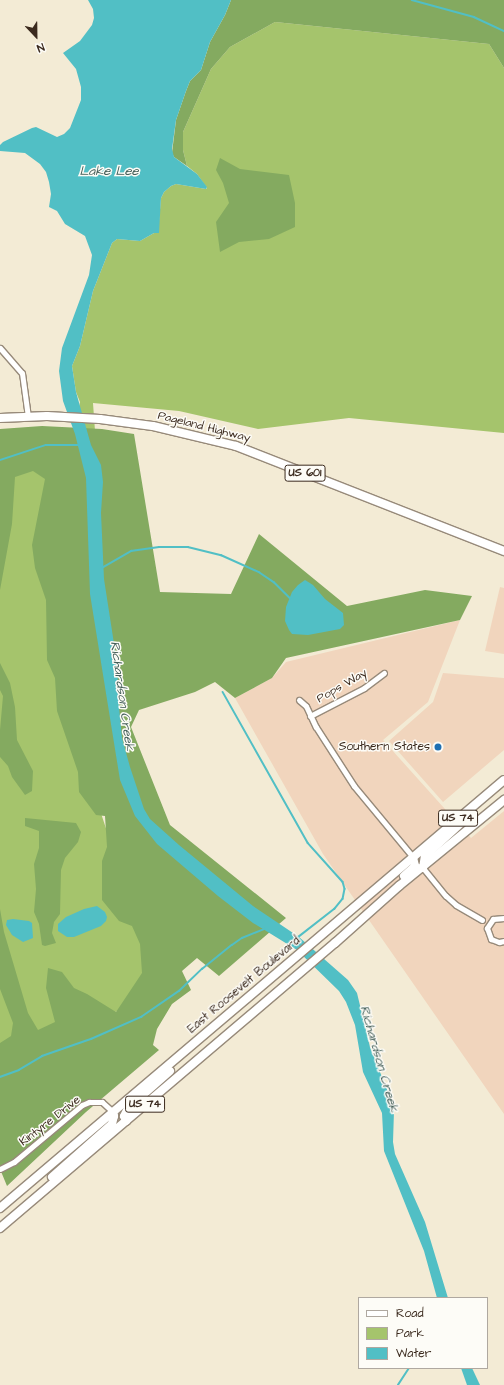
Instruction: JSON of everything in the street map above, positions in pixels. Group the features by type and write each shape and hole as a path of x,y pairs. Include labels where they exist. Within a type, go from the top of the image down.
{"highway":[{"name":"Pageland Highway","path":"0,418 48,416 100,419 153,426 236,446 504,551"},
{"name":"East Roosevelt Boulevard","path":"0,1208 504,780"},
{"path":"423,868 425,856 465,820 486,795"},
{"name":"US 74","path":"0,1228 504,800"},
{"path":"359,922 376,902 414,867 415,862 413,857"},
{"path":"126,1121 124,1116 128,1108 191,1051 200,1038"},
{"path":"38,1196 41,1188 112,1124 114,1116 113,1112"}],"street":[{"path":"0,348 22,372 28,417"},
{"name":"Pops Way","path":"310,716 357,692 384,673"},
{"path":"299,700 306,706 310,716 354,786 413,857"},
{"path":"423,868 446,896 456,905 482,920 490,921 497,917 504,918"},
{"path":"482,920 491,939 503,942"},
{"path":"487,928 490,921"},
{"name":"Kintyre Drive","path":"0,1169 14,1162 82,1105 89,1102 102,1102 113,1112"}],"shaded area":[{"path":"500,587 504,588 504,654 485,651"},
{"path":"460,620 428,702 383,740 471,838 504,811 504,1114 323,854 235,698 272,678 286,662"},
{"path":"443,673 504,678 504,750 443,802 389,741 433,702"}],"green space":[{"path":"231,0 504,0 504,68 489,44 275,22 230,47 211,69 183,132 183,150 187,166 174,157 172,153 176,120 190,81 201,70 210,42 225,15"},
{"path":"275,22 489,44 504,68 504,433 349,418 258,429 179,411 93,403 95,431 74,732 156,979 124,1009 0,1051 0,470 75,434 80,402 76,392 72,366 80,346 93,291 112,243 117,239 140,241 154,233 158,233 161,198 164,192 171,186 176,184 207,188 197,174 187,166 183,150 183,132 211,69 230,47"},
{"path":"220,158 240,169 289,175 295,203 295,227 269,239 239,242 220,252 216,222 229,203 223,183 216,170"},
{"path":"42,426 102,429 134,434 160,592 231,594 259,534 347,606 425,590 472,596 460,620 286,658 272,678 235,698 215,682 195,692 139,710 131,727 170,825 286,918 219,976 197,958 182,971 191,990 172,1004 157,1029 153,1045 159,1050 86,1112 7,1186 0,1169 0,1043 11,1036 13,1023 0,989 0,909 4,932 28,1013 38,1030 55,1022 46,988 48,968 62,972 74,988 87,994 116,1012 142,973 140,944 132,926 119,921 102,900 102,861 107,847 105,816 96,815 79,792 78,772 57,711 55,678 47,660 46,600 35,568 32,545 45,479 33,471 15,477 12,524 0,590 0,429"},
{"path":"0,663 10,683 15,707 17,740 33,771 32,791 25,795 12,777 8,766 0,757 0,730 3,696 0,690"},
{"path":"25,818 76,823 81,832 78,842 65,858 61,870 60,914 54,922 52,933 56,943 45,946 42,945 39,924 34,912 36,889 34,864 39,848 39,831 25,826"}],"water":[{"name":"Lake Lee","path":"88,0 231,0 225,15 210,42 201,70 190,81 186,91 176,120 172,149 174,157 197,174 207,187 206,189 176,184 171,186 164,192 161,198 159,233 154,233 140,241 117,239 112,243 93,291 80,346 72,366 76,392 91,445 101,465 103,482 101,513 104,579 117,663 122,738 144,809 150,819 253,906 299,937 348,980 357,993 370,1047 392,1102 394,1111 393,1142 395,1154 425,1222 448,1297 437,1297 424,1251 384,1151 382,1113 363,1072 355,1025 346,1002 339,991 297,950 253,923 218,896 157,844 135,816 120,780 90,594 86,478 75,434 63,401 59,371 62,348 89,275 92,255 85,236 65,224 57,211 49,207 51,194 49,182 46,172 40,164 25,153 0,151 0,145 3,142 32,128 36,127 57,137 64,134 70,128 81,100 81,87 76,69 63,53 80,41 92,25 94,18 93,9"},
{"path":"305,580 313,585 325,599 343,613 344,625 340,629 308,635 292,634 289,630 285,621 286,607 292,592"},
{"path":"97,906 105,912 107,917 106,921 101,926 74,937 67,937 58,931 58,924 66,917 84,909"},
{"path":"13,919 29,921 32,923 33,938 23,942 12,935 6,925 7,920"},
{"path":"461,1369 472,1369 480,1385 467,1385"}],"waterway":[{"path":"412,0 474,17 504,31"},
{"path":"0,460 46,445 79,445"},
{"path":"102,568 131,551 159,547 188,547 221,555 259,572 274,582 290,598"},
{"path":"223,692 308,843 343,882 345,889 343,899 335,909 299,937"},
{"path":"0,1077 19,1070 42,1056 91,1039 141,1017 179,991 202,969 232,945 242,938 264,929"},
{"path":"398,1385 408,1369"}],"place":[{"name":"Southern States","path":"438,747"}],"water label":[{"name":"Richardson Creek","path":"122,696"},
{"name":"Richardson Creek","path":"379,1059"}]}
